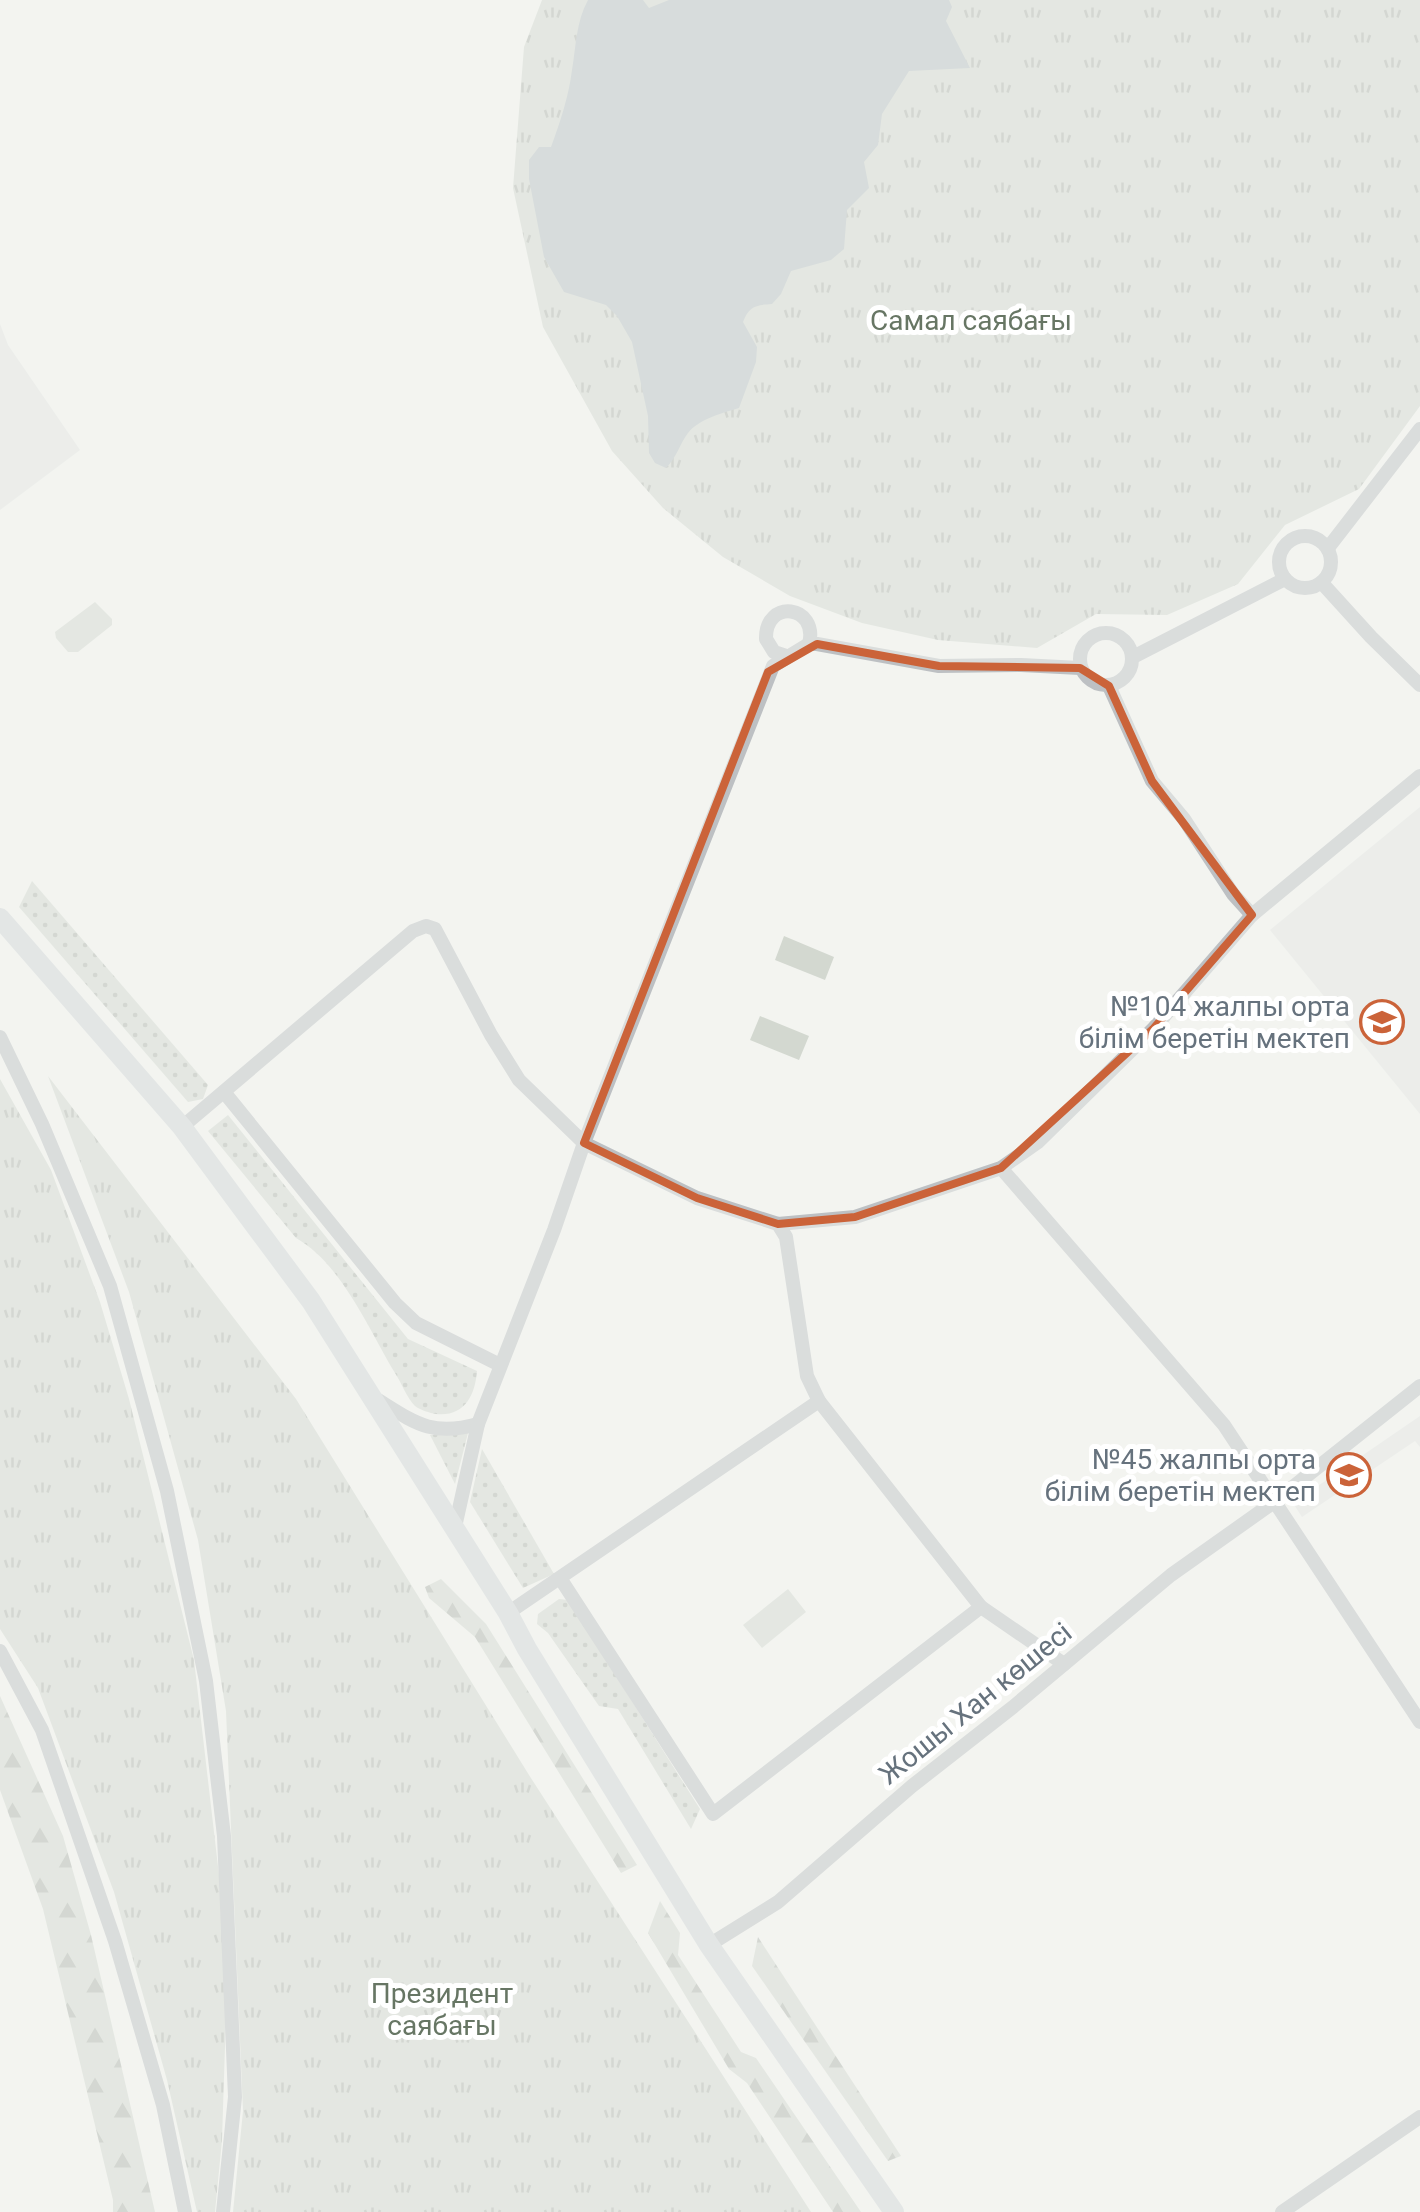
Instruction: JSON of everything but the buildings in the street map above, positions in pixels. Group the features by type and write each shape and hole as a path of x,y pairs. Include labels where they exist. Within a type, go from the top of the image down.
{"main road":[{"path":"0,918 182,1128 310,1301 508,1613 535,1643 642,1836 710,1946 894,2212"}],"street":[{"path":"1328,548 1420,429"},
{"path":"1307,536 1319,539 1328,548 1330,570 1322,583 1299,588 1286,579 1280,568 1285,545 1307,536"},
{"path":"1133,657 1286,579"},
{"path":"1322,583 1420,685"},
{"path":"786,656 774,652 766,639 768,624 778,614 792,612 804,618 811,630 808,644"},
{"path":"1099,632 1122,636 1133,657 1130,670 1121,681 1108,686 1091,682 1080,668 1081,645 1099,632"},
{"path":"454,1527 478,1424 768,672 808,644 938,666 1021,664 1080,668"},
{"path":"1108,686 1152,781 1184,818 1233,894 1252,916"},
{"path":"182,1128 413,931 426,926 436,929 491,1036 519,1080 584,1144 696,1198 778,1224 855,1216 1001,1168 1038,1142 1153,1029 1252,916 1420,776"},
{"path":"0,1037 42,1124 110,1286 167,1492 206,1681 224,1836 235,2097 223,2212"},
{"path":"224,1092 395,1303 416,1323 500,1365"},
{"path":"1001,1168 1224,1424 1420,1722"},
{"path":"778,1224 786,1237 807,1376 818,1401 980,1607 1064,1664"},
{"name":"Жошы Хан көшесі","path":"710,1946 778,1902 912,1786 1171,1575 1274,1502 1420,1386"},
{"path":"372,1396 424,1429 459,1430 478,1424"},
{"path":"508,1613 818,1401"},
{"path":"560,1578 713,1814 980,1607"},
{"path":"0,1651 42,1730 115,1940 163,2104 185,2212"},
{"path":"1282,2212 1420,2117"}],"highlighted area":[{"path":"817,644 939,666 1080,668 1109,686 1152,781 1252,915 1153,1029 1001,1168 855,1217 778,1224 697,1198 584,1143 768,672"}],"shaded area":[{"path":"588,0 643,0 649,8 669,0 949,0 952,7 946,21 970,68 909,71 882,114 878,145 864,162 869,188 847,210 844,249 831,260 791,271 772,304 757,306 748,313 743,322 757,347 756,362 739,408 693,428 666,468 655,463 649,453 648,416 632,342 606,305 564,292 544,257 529,179 529,160 539,147 551,147 558,128 579,25"},
{"path":"0,324 8,345 80,450 0,510"},
{"name":"№104 жалпы орта білім беретін мектеп","path":"1420,807 1420,1114 1270,930"},
{"name":"№45 жалпы орта білім беретін мектеп","path":"1420,1416 1420,1447 1415,1441 1302,1517 1293,1503"}],"green space":[{"name":"Самал саябағы","path":"542,0 1420,0 1420,406 1359,489 1285,525 1238,584 1167,615 1096,614 1037,648 938,640 862,623 790,596 723,557 663,508 612,451 543,327 513,188 524,47"},
{"path":"95,602 112,619 112,625 78,652 68,652 55,632"},
{"path":"32,881 208,1085 203,1099 188,1102 19,907"},
{"path":"784,936 834,957 825,980 775,960"},
{"path":"760,1016 809,1036 799,1060 750,1040"},
{"name":"Президент саябағы","path":"48,1076 296,1399 529,1775 811,2212 233,2212 243,2111 226,1711 198,1540 129,1292"},
{"path":"0,1079 51,1170 100,1302 129,1399 194,1660 219,1875 226,2015 215,2212 197,2212 167,2080 114,1892 38,1688 0,1629"},
{"path":"228,1115 408,1339 477,1371 471,1396 461,1408 436,1414 412,1403 340,1280 312,1249 296,1238 208,1131"},
{"path":"468,1433 455,1484 430,1435"},
{"path":"482,1449 554,1574 523,1588 470,1502"},
{"path":"441,1579 486,1624 637,1865 621,1873 475,1637 429,1598 425,1587"},
{"path":"788,1589 806,1612 762,1648 743,1625"},
{"path":"559,1599 568,1600 700,1809 691,1829 618,1709 599,1706 548,1633 537,1624 538,1614"},
{"path":"0,1696 63,1836 91,1935 155,2212 113,2212 43,1909 0,1790"},
{"path":"660,1901 680,1933 678,1955 741,2052 756,2058 861,2212 833,2212 747,2083 729,2069 648,1933"},
{"path":"758,1937 901,2156 888,2161 752,1966"}],"place":[{"name":"№104 жалпы орта білім беретін мектеп","path":"1382,1022"},
{"name":"№45 жалпы орта білім беретін мектеп","path":"1349,1475"}]}
